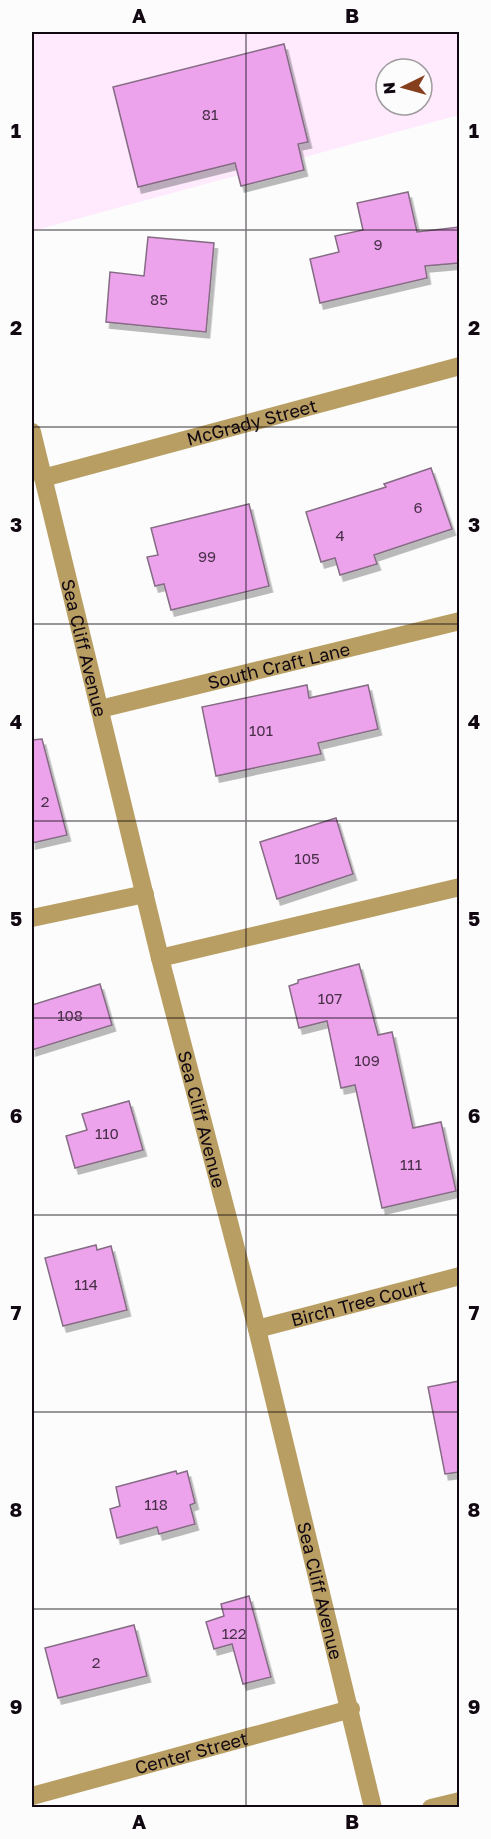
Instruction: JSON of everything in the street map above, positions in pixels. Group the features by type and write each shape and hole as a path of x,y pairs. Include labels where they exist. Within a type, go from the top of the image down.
{"street":[{"name":"McGrady Street","path":"43,478 459,366"},
{"name":"Sea Cliff Avenue","path":"32,436 160,958 257,1329 351,1709 373,1808"},
{"name":"South Craft Lane","path":"100,709 459,621"},
{"path":"160,958 459,887"},
{"path":"32,918 145,894"},
{"name":"Birch Tree Court","path":"257,1329 459,1276"},
{"name":"Center Street","path":"32,1796 351,1709"},
{"path":"431,1808 459,1801"}],"shaded area":[{"path":"32,32 459,32 459,115 32,231"}],"building":[{"path":"284,44 308,142 298,144 304,170 241,186 235,163 138,187 113,87"},
{"path":"408,192 417,232 459,227 459,263 425,266 427,278 320,303 310,259 339,252 335,236 363,230 357,203"},
{"path":"148,237 214,243 206,332 106,322 110,272 144,276"},
{"path":"431,468 452,529 374,555 377,564 340,575 335,558 321,562 306,512 386,487 384,484"},
{"path":"249,504 269,586 171,610 164,584 155,586 147,557 158,555 151,528"},
{"path":"307,685 309,698 368,685 378,729 318,743 321,754 216,776 202,707"},
{"path":"42,739 67,835 32,843 32,740"},
{"path":"336,818 353,874 277,899 260,842"},
{"path":"359,964 378,1035 392,1032 413,1128 441,1122 456,1191 382,1208 355,1085 341,1088 327,1021 299,1028 289,986 298,983 298,980"},
{"path":"100,984 112,1025 32,1050 32,1005"},
{"path":"129,1101 143,1150 75,1168 66,1136 87,1130 82,1114"},
{"path":"96,1245 97,1250 111,1246 127,1310 63,1326 45,1258"},
{"path":"459,1381 459,1472 445,1474 428,1387"},
{"path":"176,1471 177,1474 187,1471 195,1503 190,1505 195,1524 159,1534 157,1527 117,1538 110,1509 120,1506 116,1487"},
{"path":"249,1596 271,1677 243,1684 232,1644 214,1649 206,1622 224,1616 221,1604"},
{"path":"134,1625 147,1676 58,1698 45,1648"}]}
